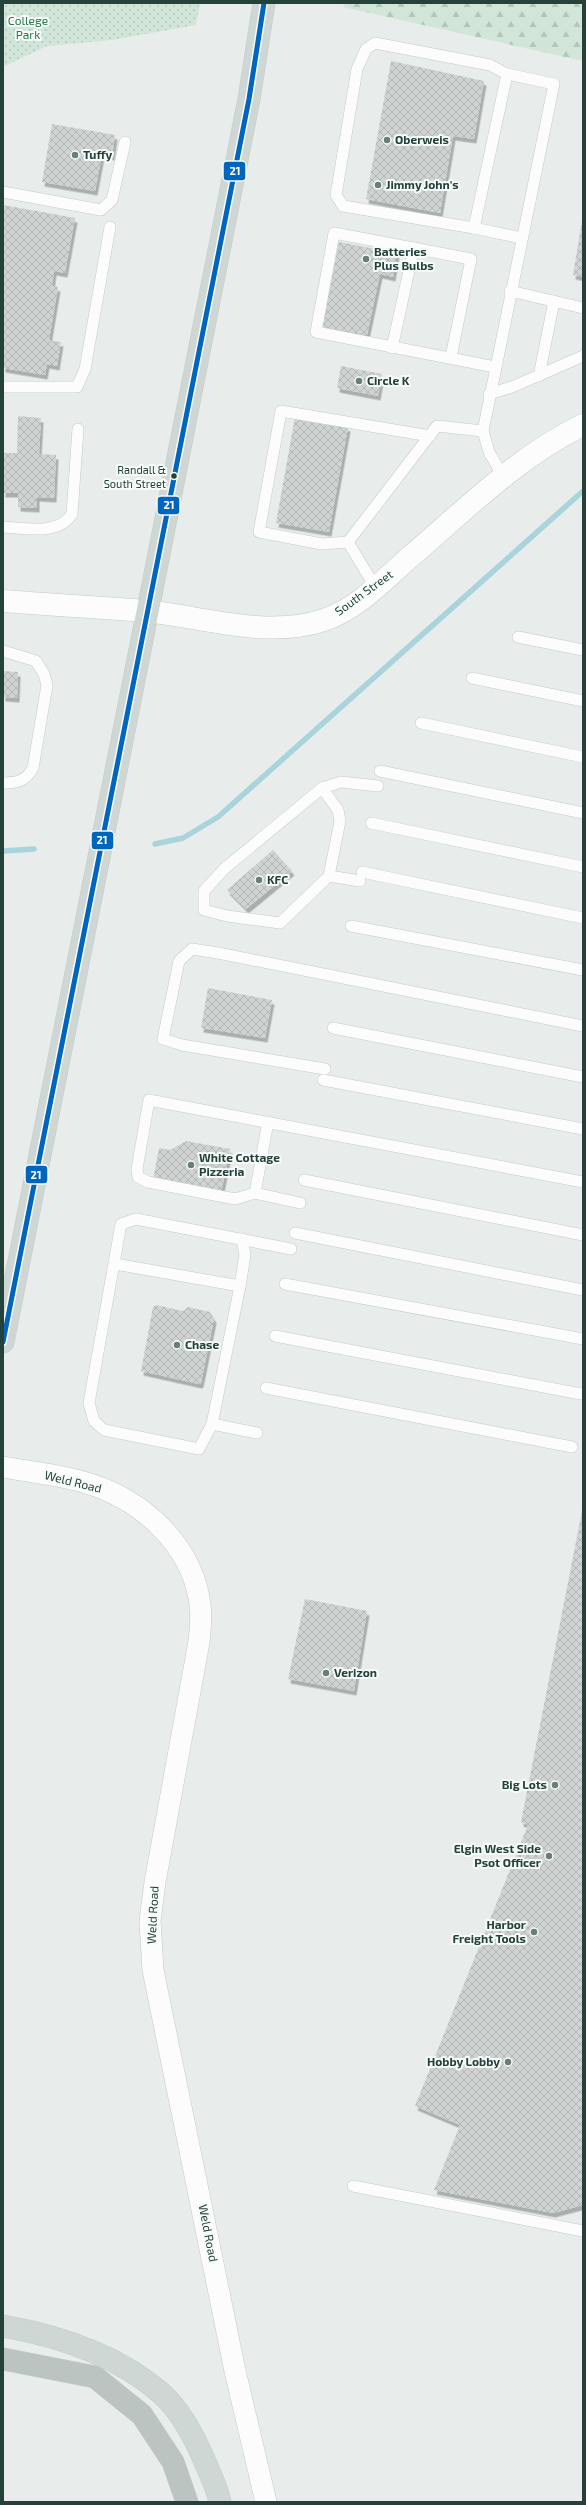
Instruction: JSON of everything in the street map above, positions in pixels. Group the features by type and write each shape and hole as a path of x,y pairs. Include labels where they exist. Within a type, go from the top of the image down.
{"highway":[{"path":"3,2359 95,2377 142,2415 173,2462 187,2502"}],"main road":[{"path":"3,1342 146,611 250,99 264,3"},
{"path":"3,2326 36,2332 68,2341 116,2362 162,2394 193,2434 220,2502"},
{"path":"3,2331 36,2332"}],"street":[{"name":"South Street","path":"3,602 146,611 263,627 305,626 340,613 375,587 503,476 558,438 583,425"},
{"name":"Weld Road","path":"3,1467 84,1482 104,1488 126,1500 160,1525 174,1541 194,1580 198,1593 201,1619 199,1642 155,1882 151,1944 161,2008 235,2371 266,2502"}],"lane":[{"path":"503,476 489,452 483,431 494,367 522,238 554,84 507,74 490,65 375,43 366,49 358,69 336,195 343,206 474,228 522,238"},
{"path":"474,228 507,74"},
{"path":"3,192 101,210 112,200 125,142"},
{"path":"3,387 77,387 85,369 110,227"},
{"path":"451,357 471,260 334,233 316,332 392,348 451,357 494,367"},
{"path":"392,348 414,248"},
{"path":"510,291 583,308"},
{"path":"539,376 554,302"},
{"path":"489,394 512,388 583,356"},
{"path":"430,436 281,411 259,532 322,544 348,542 430,436 437,426 483,431"},
{"path":"3,527 48,528 66,523 72,514 78,430"},
{"path":"348,542 375,587"},
{"path":"518,637 583,650"},
{"path":"3,652 36,661 44,674 46,685 33,768 28,778 16,783 3,783"},
{"path":"472,678 583,701"},
{"path":"421,723 583,757"},
{"path":"380,771 583,813"},
{"path":"322,788 338,810 340,821 329,876 280,923 227,916 204,910 204,891 224,868 322,788 340,782 378,786"},
{"path":"371,823 583,866"},
{"path":"329,876 361,877 583,918"},
{"path":"351,926 583,970"},
{"path":"583,1026 218,953 192,950 179,961 163,1039 182,1045 583,1129"},
{"path":"333,1028 583,1077"},
{"path":"300,1203 255,1193 235,1199 148,1182 138,1177 137,1169 149,1100 583,1182"},
{"path":"255,1193 268,1122"},
{"path":"304,1180 583,1235"},
{"path":"242,1240 245,1255 240,1286 212,1424 199,1449 104,1430 94,1421 89,1403 121,1224 136,1218 242,1240 290,1250"},
{"path":"295,1233 583,1290"},
{"path":"115,1264 240,1286"},
{"path":"285,1284 583,1339"},
{"path":"275,1336 581,1394"},
{"path":"266,1388 572,1447"},
{"path":"212,1424 258,1433"},
{"path":"353,2186 583,2231"}],"green space":[{"name":"College Park","path":"3,3 200,3 196,25 112,40 47,46 3,67"},
{"path":"345,3 583,3 583,61 343,7"}],"building":[{"path":"391,61 484,81 474,139 453,136 440,213 366,199"},
{"path":"52,124 115,135 112,156 102,154 95,191 42,182"},
{"path":"3,205 75,218 65,273 54,271 52,286 58,287 49,340 61,342 57,366 47,364 45,375 3,368"},
{"path":"583,221 583,277 573,275"},
{"path":"339,242 397,253 393,277 380,274 367,335 322,327"},
{"name":"Circle K","path":"341,366 382,374 378,396 337,388"},
{"path":"18,416 41,418 39,454 56,455 54,498 37,497 37,508 18,507 18,493 3,493 4,453 17,453"},
{"path":"295,417 348,427 329,532 276,523"},
{"path":"3,671 18,672 17,698 3,697"},
{"name":"KFC","path":"273,850 292,871 246,909 227,890"},
{"path":"208,988 272,1000 265,1038 201,1028"},
{"name":"White Cottage Pizzeria","path":"186,1141 230,1149 221,1193 153,1180 159,1148 170,1150"},
{"name":"Chase","path":"156,1305 183,1311 188,1307 210,1312 214,1319 201,1383 199,1384 141,1371 153,1307"},
{"path":"583,1506 583,2205 553,2213 434,2190 460,2125 415,2106 528,1825 521,1822"},
{"path":"305,1599 367,1611 354,1691 288,1679"}],"waterway":[{"path":"155,844 183,838 218,817 583,491"},
{"path":"3,851 34,849"}],"transit line":[{"name":"21","path":"3,1342 249,99 264,3"}],"place":[{"name":"Oberweis","path":"387,140"},
{"name":"Tuffy","path":"75,155"},
{"name":"Jimmy John's","path":"378,185"},
{"name":"Batteries Plus Bulbs","path":"366,259"},
{"name":"Circle K","path":"359,381"},
{"name":"Randall & South Street","path":"174,476"},
{"name":"KFC","path":"259,880"},
{"name":"White Cottage Pizzeria","path":"191,1165"},
{"name":"Chase","path":"177,1345"},
{"name":"Verizon","path":"326,1673"},
{"name":"Big Lots","path":"555,1785"},
{"name":"Elgin West Side Psot Officer","path":"549,1856"},
{"name":"Harbor Freight Tools","path":"534,1932"},
{"name":"Hobby Lobby","path":"508,2062"}]}
